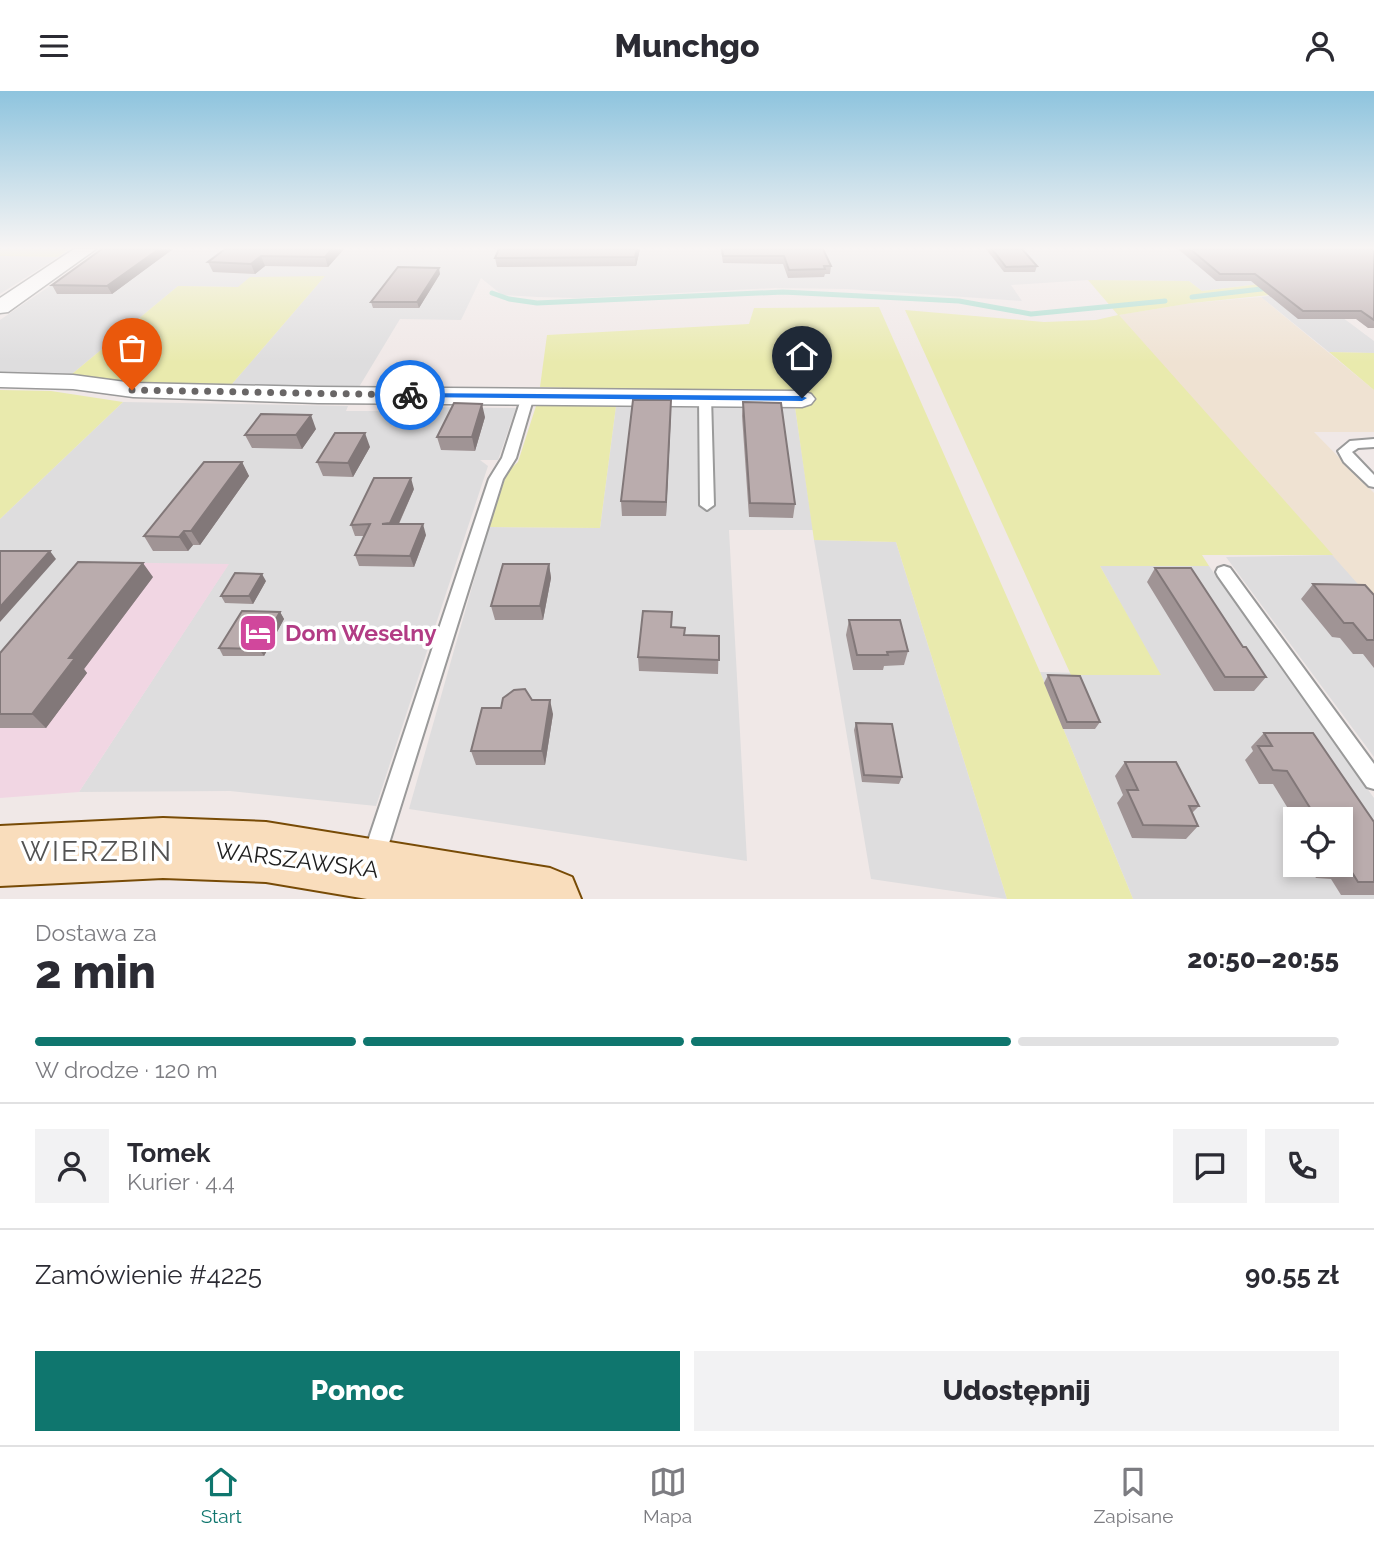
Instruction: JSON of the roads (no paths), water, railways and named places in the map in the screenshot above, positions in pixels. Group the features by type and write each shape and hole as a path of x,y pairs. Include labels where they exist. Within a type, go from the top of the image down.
{"main road":[{"name":"WARSZAWSKA","path":"0,856 163,848 266,852 370,867 550,899"}],"street":[{"path":"0,307 30,287"},
{"path":"0,380 73,382 132,390 528,397 802,398"}],"lane":[{"path":"705,396 707,505"},
{"path":"370,867 496,479 509,458 528,397"},
{"path":"1374,443 1355,444 1347,447 1345,451 1349,459 1374,483"},
{"path":"1224,572 1374,780"}],"waterway":[{"path":"1192,297 1270,288"},
{"path":"492,293 509,299 537,303 783,292 959,301 1031,314 1165,301"}],"place":[{"name":"Dom Weselny","path":"258,633"}],"district":[{"name":"WIERZBIN","path":"97,851"}]}
